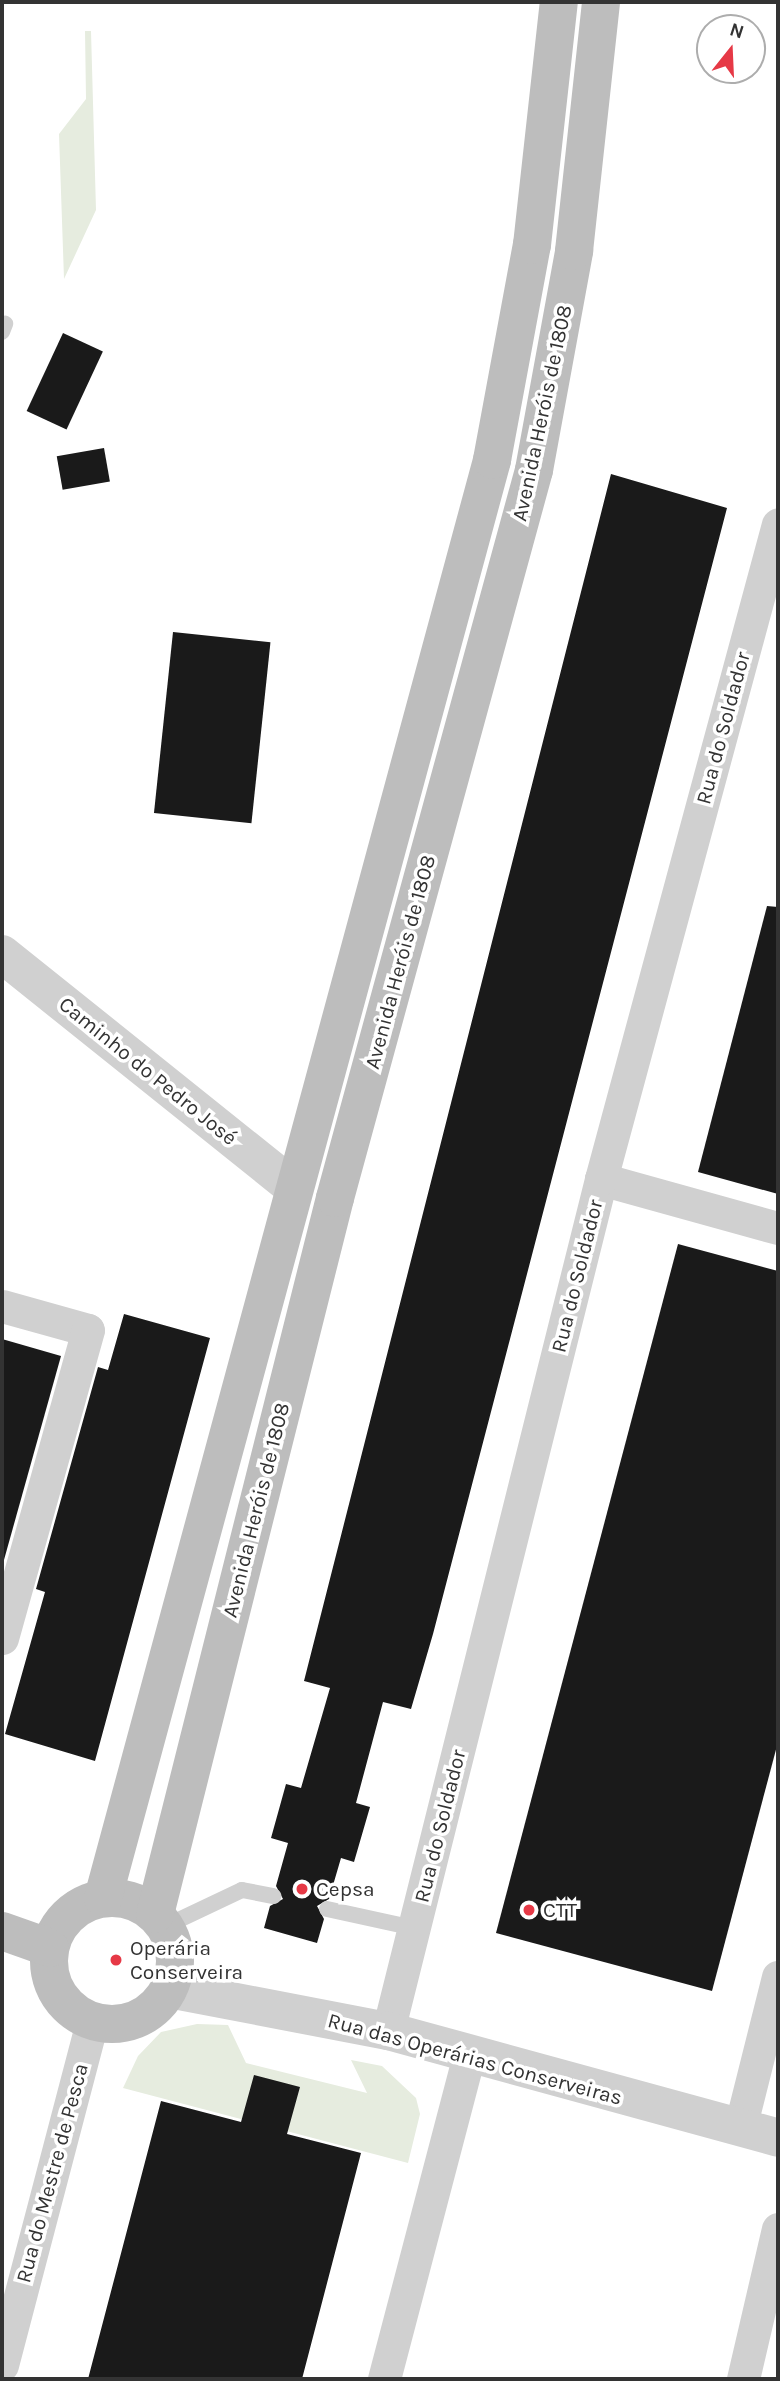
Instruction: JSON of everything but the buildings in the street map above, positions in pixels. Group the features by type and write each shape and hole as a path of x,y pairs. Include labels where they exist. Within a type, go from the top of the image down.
{"main road":[{"name":"Avenida Heróis de 1808","path":"103,1898 492,460 532,245 559,2"},
{"name":"Avenida Heróis de 1808","path":"160,1920 335,1199 534,470 574,251 601,2"},
{"path":"103,1898 122,1898 160,1920 176,1968 169,1989 159,2004 128,2022 92,2021 62,2000 51,1975 50,1948 68,1914 103,1898"},
{"path":"2,1931 50,1948"}],"street":[{"name":"Rua do Soldador","path":"388,2031 601,1180 778,524"},
{"name":"Caminho do Pedro José","path":"2,954 294,1188"},
{"path":"601,1180 778,1228"},
{"path":"2,1306 88,1329 2,1638"},
{"path":"740,2128 778,1977"},
{"name":"Rua das Operárias Conserveiras","path":"169,1989 388,2031 468,2058 778,2138"},
{"name":"Rua do Mestre de Pesca","path":"2,2365 92,2021"},
{"path":"384,2379 468,2058"},
{"path":"743,2379 778,2229"}],"lane":[{"path":"160,1920 242,1890 273,1896"},
{"path":"327,1909 414,1928"}],"shaded area":[{"path":"85,31 91,31 96,210 64,279 59,134 86,99"},
{"path":"197,2024 228,2025 246,2063 367,2093 351,2060 382,2066 416,2098 420,2114 408,2163 123,2088 138,2056 161,2032"}],"place":[{"name":"Cepsa","path":"302,1889"},
{"name":"CTT","path":"529,1910"},
{"name":"Operária Conserveira","path":"116,1960"}]}
